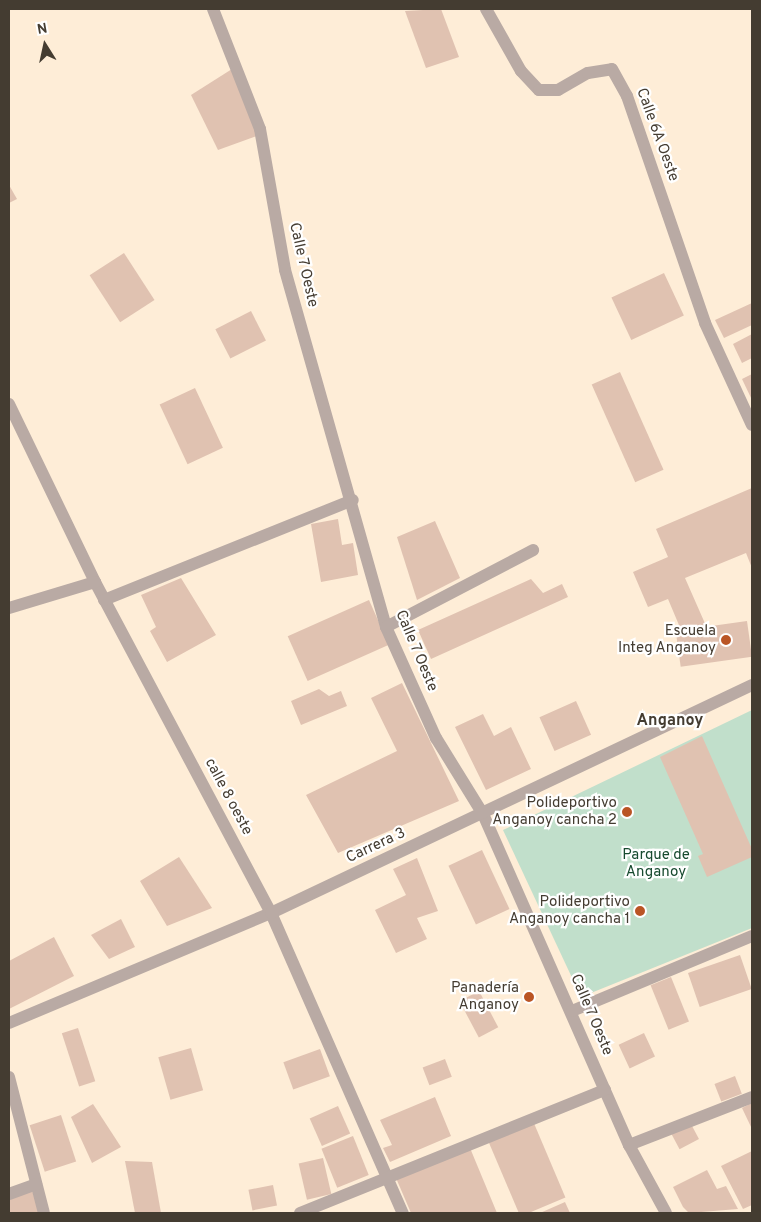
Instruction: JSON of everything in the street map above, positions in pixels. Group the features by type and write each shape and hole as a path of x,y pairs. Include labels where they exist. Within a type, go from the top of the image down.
{"street":[{"name":"Calle 7 Oeste","path":"213,9 260,129 285,270 353,500 386,627 436,738 483,814 572,1011 629,1145 666,1213"},
{"name":"Calle 6A Oeste","path":"486,9 521,71 539,90 558,90 588,73 612,69 627,96 705,323 752,425"},
{"name":"calle 8 oeste","path":"9,404 104,600 271,913 402,1213"},
{"path":"104,600 353,500"},
{"path":"386,627 533,550"},
{"path":"9,608 95,582"},
{"name":"Carrera 3","path":"9,1023 271,913 752,685"},
{"path":"572,1011 752,936"},
{"path":"9,1077 44,1213"},
{"path":"300,1213 605,1090"},
{"path":"629,1145 752,1097"},
{"path":"9,1194 36,1184"}],"green space":[{"name":"Parque de Anganoy","path":"752,710 752,928 581,997 503,830"}],"building":[{"path":"441,9 459,57 426,68 405,11"},
{"path":"232,69 257,136 218,150 191,95"},
{"path":"9,185 17,199 9,203"},
{"path":"124,253 154,300 120,322 90,275"},
{"path":"664,273 684,316 631,340 611,298"},
{"path":"752,303 752,325 724,338 715,320"},
{"path":"251,311 266,340 230,359 215,329"},
{"path":"752,334 752,358 742,363 733,344"},
{"path":"620,372 664,470 635,482 592,385"},
{"path":"752,374 752,400 742,379"},
{"path":"195,388 223,448 188,464 160,404"},
{"path":"752,488 752,568 746,553 685,578 707,628 684,637 668,599 648,607 633,572 668,557 656,529"},
{"path":"338,519 342,545 353,543 358,575 321,582 311,524"},
{"path":"435,521 460,578 417,600 397,537"},
{"path":"181,578 216,635 167,662 150,631 156,627 141,595"},
{"path":"531,579 543,593 562,584 568,597 431,659 418,630"},
{"path":"369,600 389,645 308,681 288,636"},
{"path":"747,621 752,657 681,667 676,631"},
{"path":"402,683 459,801 338,853 306,795 397,751 371,698"},
{"path":"319,689 329,696 341,691 347,706 301,725 291,701"},
{"path":"576,701 591,735 555,751 539,717"},
{"path":"483,714 494,736 511,727 531,769 486,790 455,727"},
{"path":"702,736 752,849 752,857 707,877 698,856 703,854 660,757"},
{"path":"482,850 509,909 476,925 448,866"},
{"path":"179,857 212,908 167,926 140,881"},
{"path":"417,858 438,911 417,918 427,939 396,953 375,910 406,895 393,869"},
{"path":"121,919 135,947 109,959 91,935"},
{"path":"54,937 74,976 9,1009 9,961"},
{"path":"740,955 752,989 700,1007 688,973"},
{"path":"671,977 689,1022 669,1030 651,985"},
{"path":"479,991 498,1027 479,1038 460,1001"},
{"path":"78,1028 95,1081 79,1087 62,1033"},
{"path":"644,1033 655,1057 630,1068 619,1045"},
{"path":"191,1048 203,1090 170,1100 158,1057"},
{"path":"320,1049 330,1076 293,1090 283,1062"},
{"path":"445,1059 452,1077 429,1085 423,1068"},
{"path":"735,1076 742,1094 721,1102 714,1084"},
{"path":"435,1097 451,1136 390,1162 383,1148 392,1145 380,1120"},
{"path":"752,1103 752,1129 742,1108"},
{"path":"93,1104 121,1147 92,1163 71,1117"},
{"path":"338,1106 350,1133 322,1146 310,1119"},
{"path":"61,1115 76,1162 45,1172 30,1125"},
{"path":"533,1121 565,1197 529,1213 519,1213 488,1140"},
{"path":"691,1124 699,1139 680,1149 672,1134"},
{"path":"353,1136 369,1175 337,1188 321,1149"},
{"path":"470,1148 497,1213 411,1213 396,1178"},
{"path":"752,1151 752,1205 743,1209 721,1166"},
{"path":"323,1158 331,1194 307,1200 299,1164"},
{"path":"125,1161 152,1162 161,1213 135,1213"},
{"path":"707,1170 717,1189 726,1186 738,1209 689,1213 683,1207 673,1187"},
{"path":"273,1185 277,1206 252,1210 248,1190"},
{"path":"32,1190 40,1213 9,1213 9,1200"},
{"path":"565,1202 570,1213 540,1213"}],"place":[{"name":"Escuela Integ Anganoy","path":"726,640"},
{"name":"Polideportivo Anganoy cancha 2","path":"627,812"},
{"name":"Polideportivo Anganoy cancha 1","path":"640,911"},
{"name":"Panadería Anganoy","path":"529,997"}],"district":[{"name":"Anganoy","path":"670,721"}]}
